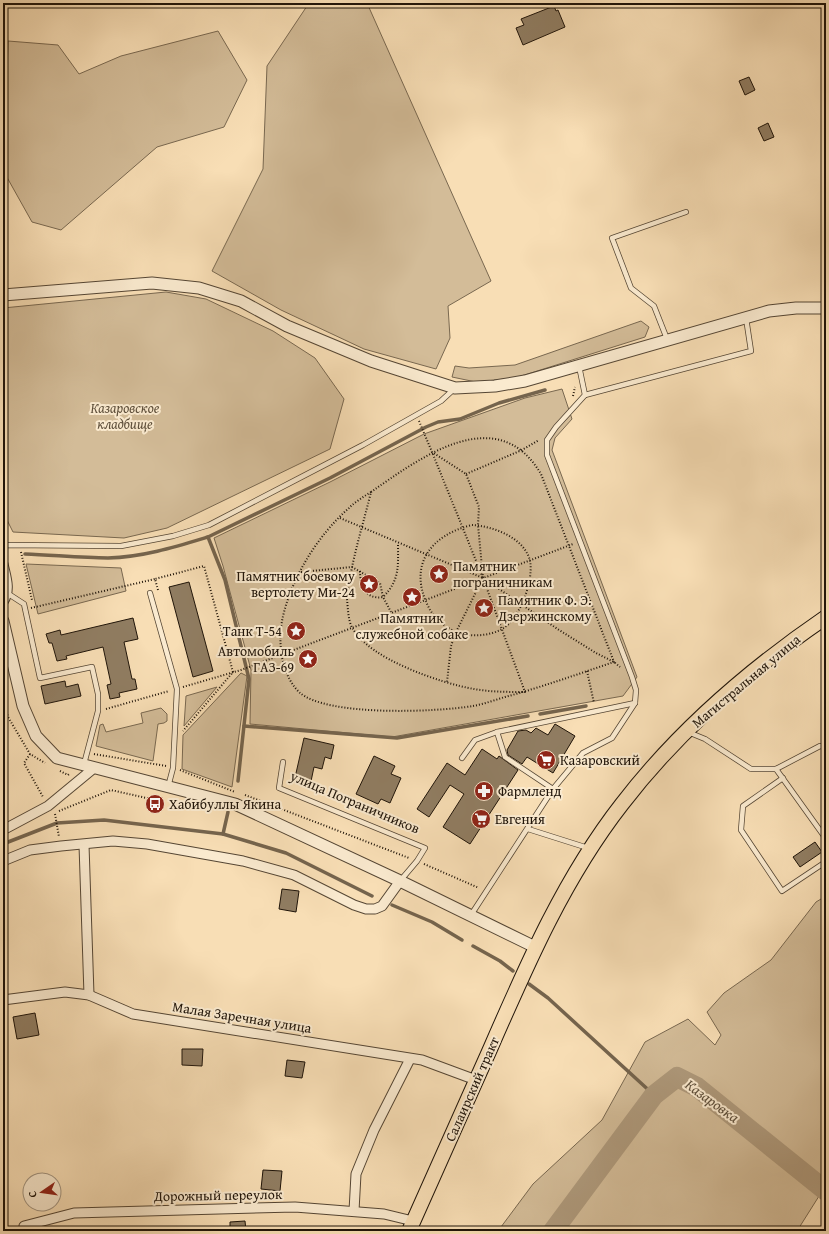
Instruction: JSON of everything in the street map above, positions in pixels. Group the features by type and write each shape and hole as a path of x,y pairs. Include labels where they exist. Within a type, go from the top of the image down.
{"main road":[{"name":"Магистральная улица","path":"535,947 562,896 590,849 622,804 686,732 724,696 762,665 826,617"},
{"name":"Салаирский тракт","path":"411,1226 535,947"}],"street":[{"path":"3,295 152,283 199,288 241,301 287,326 371,361 455,388 495,386 525,381 746,316 796,308 826,308"},
{"path":"3,564 8,581 7,593 3,602"},
{"path":"3,621 23,706 36,736 57,758 235,804 400,881 535,947"},
{"path":"3,830 48,806 88,767"},
{"name":"улица Пограничников","path":"3,861 30,850 113,841 147,844 243,861 294,875 354,905 366,909 375,909 382,906 400,881"},
{"path":"84,845 89,995"},
{"name":"Малая Заречная улица","path":"3,1000 65,992 89,995 133,1014 422,1060 476,1080"},
{"path":"354,1211 356,1174 374,1130 410,1059"},
{"name":"Дорожный переулок","path":"24,1226 74,1213 295,1207 398,1216 411,1226"}],"lane":[{"path":"666,339 654,306 631,288 612,238 686,212"},
{"path":"470,916 553,789 583,753 612,738 635,703 636,690 632,677 547,455 547,440 556,426 585,395 751,350 746,316"},
{"path":"579,364 585,395"},
{"path":"3,546 121,546 173,536 209,525 363,445 441,401 455,388"},
{"path":"7,593 24,604 40,678 92,667 98,694 98,712 88,767"},
{"path":"150,593 177,689 173,768 168,787"},
{"path":"462,758 475,740 497,732 635,703"},
{"path":"497,732 504,757 553,789"},
{"path":"686,732 705,739 751,769 776,769 820,746 826,747"},
{"name":"улица Пограничников","path":"283,762 279,788 425,848 417,861 400,881"},
{"path":"776,769 824,836 826,841"},
{"path":"783,778 743,806 741,830 782,891 824,863 826,857"},
{"path":"528,829 590,849"}],"path":[{"path":"573,399 574,388 583,385"},
{"path":"421,426 461,528 483,578 525,692"},
{"path":"466,474 522,450 535,443 541,435"},
{"path":"473,438 487,438 509,443 522,450 534,462 541,474 614,662 525,692 474,706 425,710 372,711 323,704 299,692 288,676 281,654 280,631 286,605 300,572 323,537 349,508 413,463 432,452 473,438"},
{"path":"432,452 466,474 480,508 478,525 483,578 456,632 451,646 447,682"},
{"path":"371,492 352,567 347,598 352,628 359,638 378,653 408,668 447,682 472,689 493,692 525,692"},
{"path":"340,518 398,544 483,578 590,649 614,662 624,671"},
{"path":"478,525 502,530 515,540 525,551 530,561 530,579 522,604 509,623 502,629 467,636 456,632 444,626 434,617 425,600 420,576 426,554 436,541 449,532 461,528 478,525"},
{"path":"98,712 241,670 390,612 580,542"},
{"path":"360,571 360,583 367,594 375,599 383,597 395,582 398,572 398,544"},
{"path":"19,545 33,607"},
{"path":"25,609 204,566 233,672"},
{"path":"300,572 352,567 380,583 383,597 390,612"},
{"path":"155,579 158,593"},
{"path":"587,671 595,711"},
{"path":"181,726 181,734 233,672"},
{"path":"181,680 183,687"},
{"path":"30,754 24,763 48,806 55,813 57,827"},
{"path":"179,770 180,763"},
{"path":"55,813 111,790 164,802"}],"green space":[{"path":"321,3 367,3 491,281 448,306 450,338 436,369 364,349 281,310 212,271 263,169 267,66 307,6"},
{"path":"218,31 247,80 224,127 157,147 61,230 32,222 4,172 8,41 58,45 79,74 121,56"},
{"name":"Казаровское кладбище","path":"166,292 206,299 273,331 315,358 344,399 330,449 167,528 124,538 13,532 3,512 3,308"},
{"path":"641,321 649,327 645,337 515,378 476,382 452,377 455,366 469,368 515,365"},
{"path":"562,389 572,419 555,438 552,450 637,677 623,696 392,737 250,724 251,670 214,538 330,482 424,434 525,398"},
{"path":"26,564 121,568 126,591 38,614"},
{"path":"241,673 247,676 232,787 182,769 183,735"},
{"path":"217,687 184,726 186,696"},
{"path":"161,708 167,714 167,721 158,724 153,761 96,746 100,725 103,724 106,732 143,723 141,713"},
{"path":"826,896 826,1185 797,1231 498,1231 533,1184 602,1120 645,1042 688,1019 715,1045 721,1035 707,1012 724,993 771,960 816,902"}],"building":[{"path":"554,6 556,11 558,10 565,27 523,45 516,28 524,25 521,19"},
{"path":"749,77 755,90 745,95 739,81"},
{"path":"768,123 774,137 764,141 758,128"},
{"path":"189,582 213,671 193,677 169,587"},
{"path":"133,618 138,639 124,642 132,679 135,679 137,689 119,693 120,697 110,699 107,685 111,684 103,647 66,656 67,659 57,661 52,643 49,643 46,634 60,630 61,635"},
{"path":"65,681 66,687 78,684 81,696 45,704 41,686"},
{"name":"Казаровский","path":"555,724 575,736 553,773 527,757 522,764 508,755 507,750 518,731 526,730 531,733 536,728 548,735"},
{"path":"304,738 334,745 331,759 325,757 322,769 314,767 310,786 294,782"},
{"path":"482,749 497,759 499,756 518,770 470,844 443,827 464,794 450,785 429,817 417,809 447,763 465,775"},
{"path":"374,756 395,766 391,774 401,778 390,803 381,799 378,804 356,794"},
{"path":"815,842 822,852 800,867 793,857"},
{"path":"282,889 299,891 296,912 279,909"},
{"path":"35,1013 39,1035 17,1039 13,1017"},
{"path":"182,1049 203,1049 202,1066 182,1065"},
{"path":"287,1060 305,1062 302,1078 285,1076"},
{"path":"263,1170 282,1171 280,1191 261,1189"},
{"path":"245,1221 246,1231 230,1231 230,1222"}],"waterway":[{"path":"238,781 249,679 225,580 208,537 330,478 426,427 438,422 460,419 499,403 545,390"},
{"path":"25,554 98,558 134,556 159,551 208,537"},
{"path":"540,714 586,706"},
{"path":"244,726 397,738 528,716"},
{"path":"223,834 228,812"},
{"path":"3,844 57,823 104,820 223,834 286,853 372,896"},
{"path":"392,905 432,922 462,940"},
{"path":"473,946 500,961 513,971"},
{"path":"529,984 548,998 654,1095"},
{"name":"Казаровка","path":"553,1231 654,1095 677,1077 697,1087 826,1191"}],"place":[{"name":"Памятник пограничникам","path":"439,574"},
{"name":"Памятник боевому вертолету Ми-24","path":"369,584"},
{"name":"Памятник служебной собаке","path":"412,597"},
{"name":"Памятник Ф. Э. Дзержинскому","path":"484,608"},
{"name":"Танк Т-54","path":"296,631"},
{"name":"Автомобиль ГАЗ-69","path":"308,659"},
{"name":"Казаровский","path":"546,760"},
{"name":"Фармленд","path":"484,791"},
{"name":"Хабибуллы Якина","path":"155,804"},
{"name":"Евгения","path":"481,819"}]}
